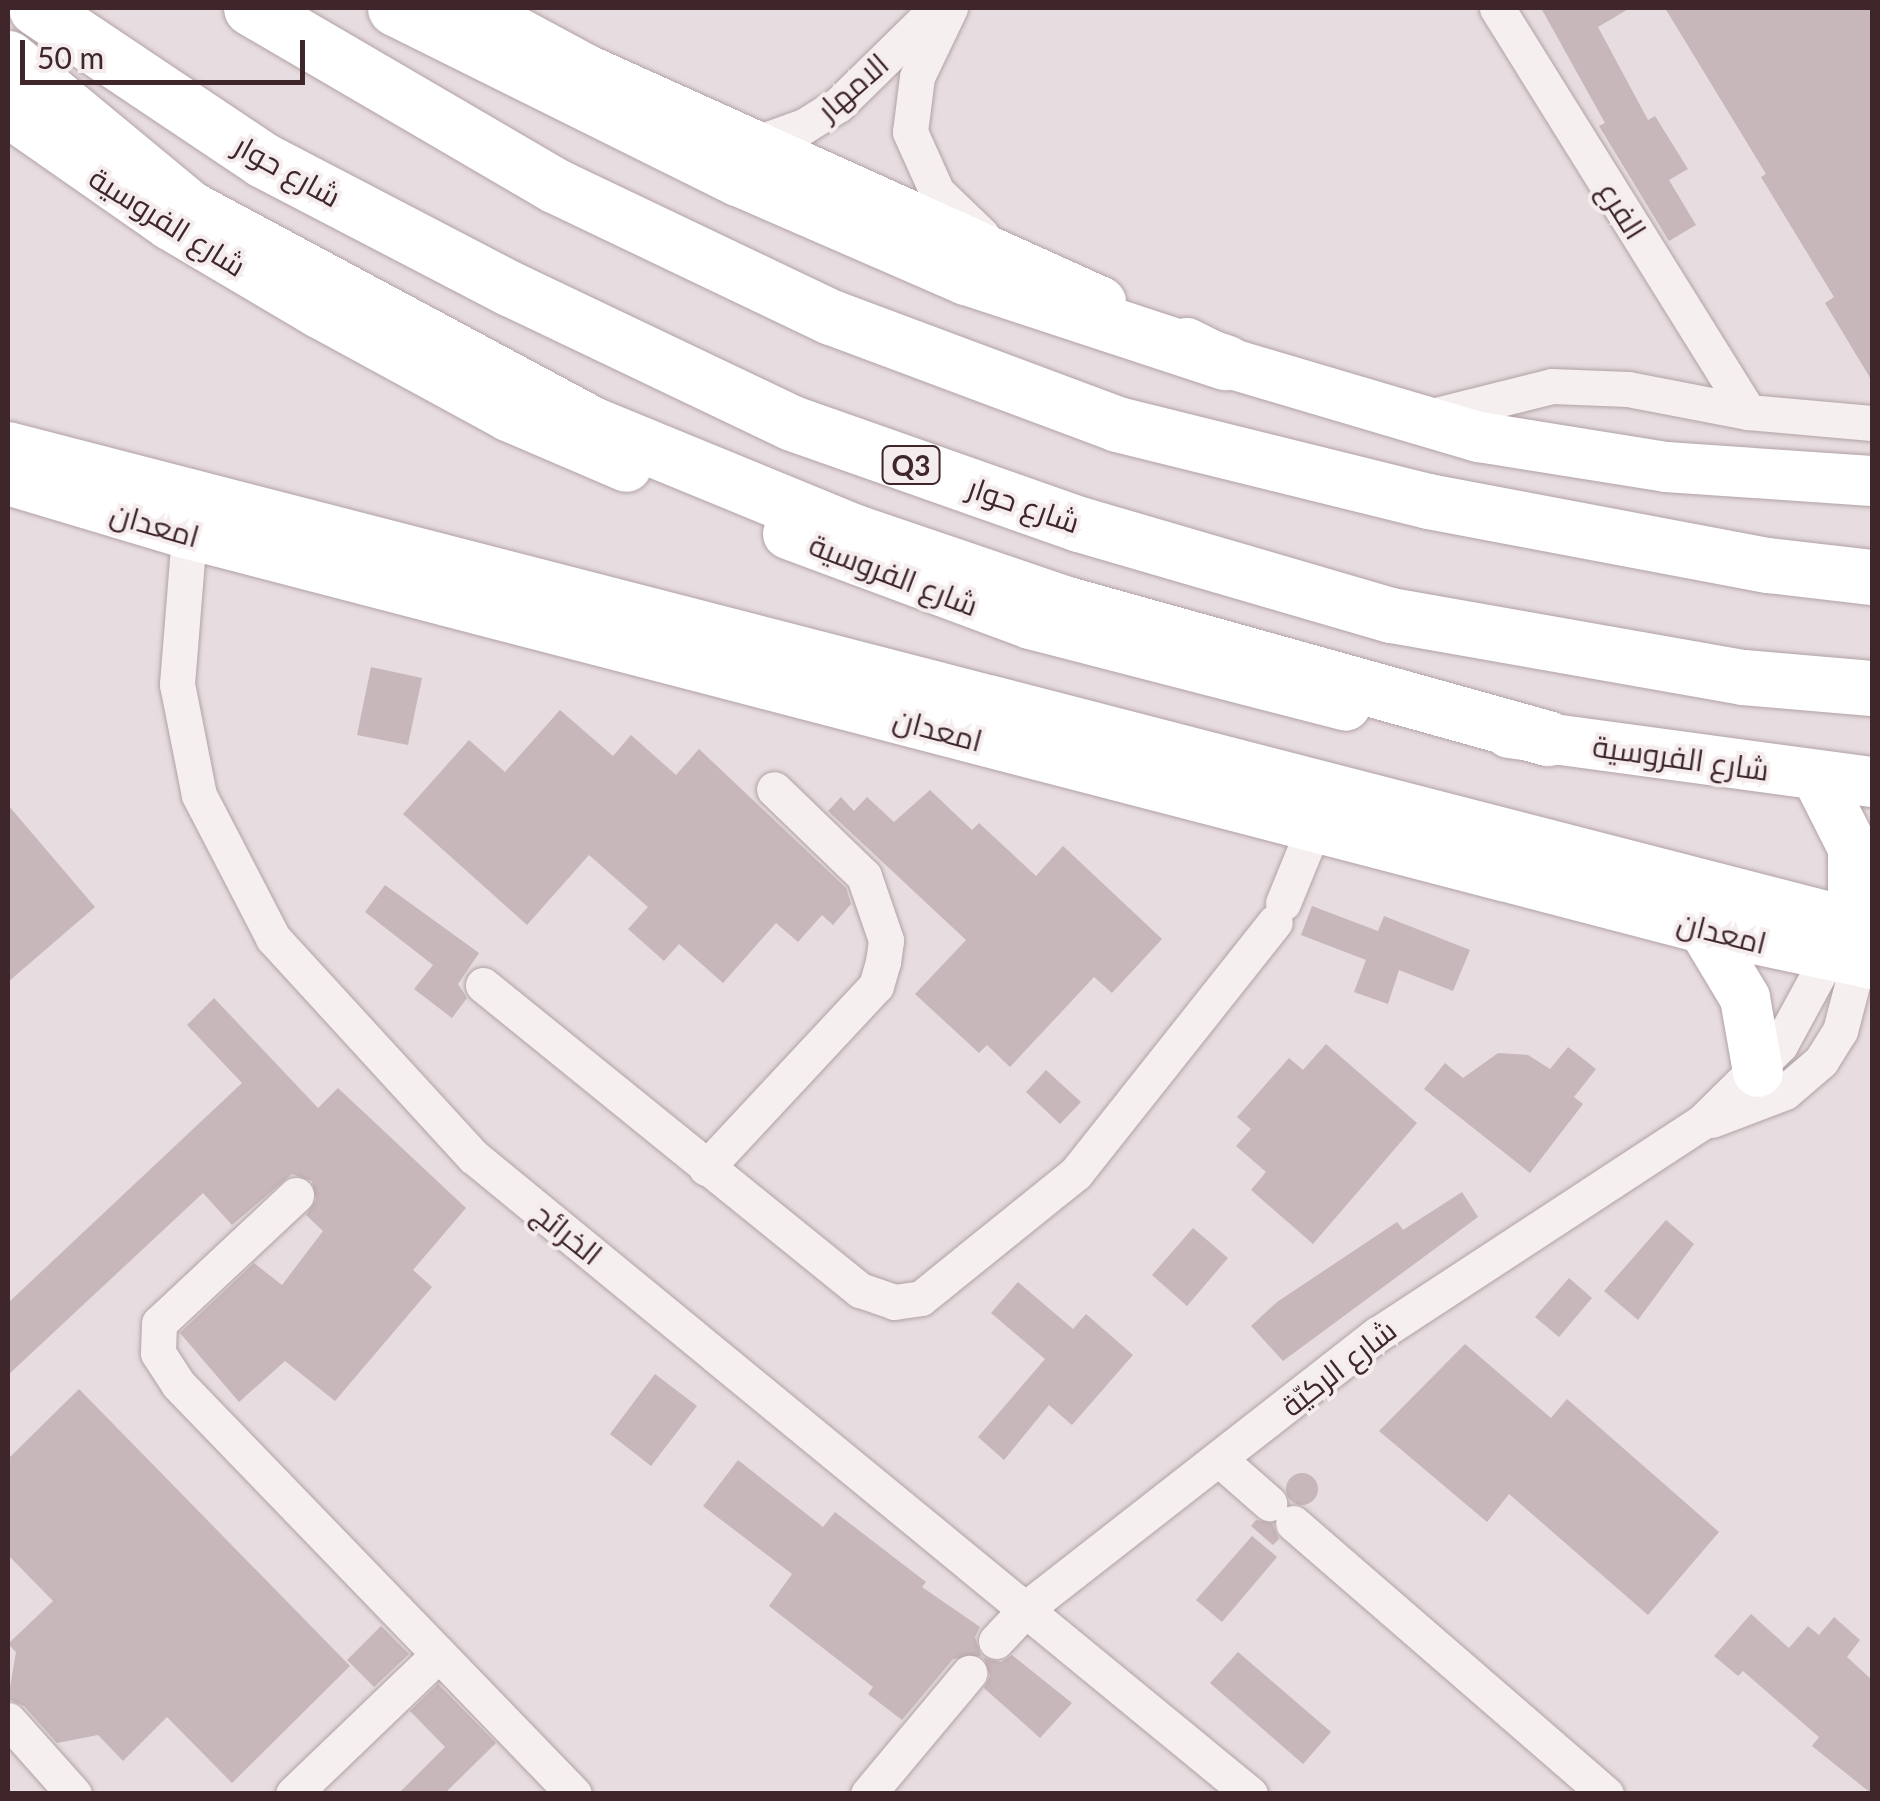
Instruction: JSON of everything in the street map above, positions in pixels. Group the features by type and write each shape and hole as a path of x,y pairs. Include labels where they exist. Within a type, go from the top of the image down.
{"highway":[{"name":"شارع حوار","path":"36,8 263,160 511,289 792,423 1079,524 1391,615 1743,678 1872,688"},
{"path":"252,8 574,195 831,317 1117,424 1428,501 1768,564 1872,576"},
{"path":"396,8 738,178 966,277 1225,362"},
{"path":"8,58 189,208 594,425 856,532 1067,604 1548,738"}],"street":[{"path":"472,8 587,70 1010,258 1225,362 1417,420 1666,467 1872,481"},
{"name":"الامهار","path":"754,144 804,126 838,104 936,8"},
{"name":"الامهار","path":"950,8 917,77 910,132 922,168 952,211 1010,258"},
{"name":"الفرع","path":"1497,8 1748,412"},
{"name":"شارع الفروسية","path":"8,112 170,225 508,416 841,556 1030,624 1252,686 1402,719 1872,782"},
{"path":"1417,420 1552,386 1628,389 1748,412 1872,423"},
{"name":"امعدان","path":"8,447 190,514 1314,827 1704,928 1855,938"},
{"name":"امعدان","path":"8,480 190,514 1855,938"},
{"name":"الخرائج","path":"190,514 177,684 199,795 273,938 474,1157 1250,1794"},
{"name":"شارع الركيّة","path":"1702,1122 1750,1109 1806,1076 1834,1045 1855,938 1863,836 1817,777"},
{"path":"706,1168 876,986 883,962 886,940 864,876 774,789"},
{"path":"483,985 860,1290 894,1302 921,1298 1043,1204 1109,1138 1279,912 1314,827"},
{"path":"1704,928 1745,998 1758,1072"},
{"name":"شارع الركيّة","path":"996,1641 1028,1608 1378,1334 1702,1122 1758,1072 1855,938"},
{"path":"296,1195 158,1323 158,1354 178,1384 574,1794"},
{"path":"1219,1459 1606,1794"},
{"path":"293,1794 439,1654"},
{"path":"868,1794 969,1673"},
{"path":"8,1720 74,1794"}],"building":[{"path":"1541,8 1630,8 1598,27 1648,120 1655,116 1688,169 1669,180 1696,225 1669,241 1599,126 1605,123"},
{"path":"1665,8 1872,8 1872,381 1825,303 1834,297 1761,177 1766,174"},
{"path":"371,667 422,678 408,745 357,735"},
{"path":"560,710 613,756 631,735 676,775 699,749 846,888 851,904 833,925 822,915 798,942 776,923 723,983 679,944 664,961 628,929 648,907 589,855 527,925 403,814 469,740 505,772"},
{"path":"930,790 972,830 979,823 1036,876 1063,846 1162,939 1112,993 1094,977 1010,1067 987,1045 979,1053 915,994 966,940 828,811 841,797 854,811 867,797 894,822"},
{"path":"8,805 95,907 8,982"},
{"path":"385,885 479,953 458,984 467,998 452,1018 414,989 433,965 365,912"},
{"path":"1312,906 1378,931 1384,916 1470,950 1453,991 1399,970 1388,1004 1354,992 1366,960 1301,935"},
{"path":"214,998 318,1108 338,1088 466,1208 413,1270 432,1287 335,1401 285,1361 239,1402 180,1333 254,1263 282,1285 323,1231 306,1215 316,1200 312,1181 292,1174 232,1225 203,1193 8,1375 8,1303 242,1083 187,1025"},
{"path":"1326,1044 1417,1123 1313,1244 1251,1190 1266,1172 1236,1146 1251,1129 1237,1117 1289,1058 1303,1070"},
{"path":"1568,1047 1596,1069 1574,1097 1583,1104 1530,1173 1424,1089 1445,1063 1463,1078 1498,1053 1528,1055 1550,1069"},
{"path":"1046,1070 1081,1102 1060,1124 1026,1092"},
{"path":"1462,1192 1478,1217 1283,1361 1251,1326 1277,1302 1397,1222 1403,1230"},
{"path":"1666,1220 1694,1244 1638,1320 1604,1291"},
{"path":"1193,1228 1228,1258 1187,1306 1152,1275"},
{"path":"1569,1278 1592,1298 1559,1337 1535,1317"},
{"path":"1018,1282 1073,1329 1086,1314 1133,1355 1072,1425 1049,1405 1004,1460 978,1437 1045,1359 991,1313"},
{"path":"1465,1344 1551,1418 1567,1399 1719,1532 1648,1615 1509,1494 1487,1522 1379,1431"},
{"path":"655,1374 697,1406 651,1466 610,1434"},
{"path":"79,1389 350,1666 232,1783 167,1717 123,1761 98,1735 57,1743 24,1706 8,1699 16,1652 8,1644 53,1601 8,1555 8,1459"},
{"path":"738,1460 823,1527 835,1512 926,1582 922,1587 980,1627 975,1637 981,1656 953,1659 902,1720 868,1694 873,1687 769,1606 792,1574 703,1506"},
{"path":"1302,1473 1313,1478 1318,1489 1313,1500 1302,1505 1291,1500 1286,1489 1291,1478"},
{"path":"1256,1520 1272,1523 1279,1539 1273,1545 1251,1526"},
{"path":"1252,1536 1277,1557 1222,1622 1196,1600"},
{"path":"1751,1614 1789,1648 1808,1626 1819,1635 1834,1617 1860,1640 1847,1657 1872,1680 1872,1794 1812,1746 1819,1737 1743,1671 1738,1676 1714,1656"},
{"path":"381,1626 409,1654 374,1687 347,1660"},
{"path":"1238,1652 1331,1732 1303,1764 1210,1683"},
{"path":"1012,1655 1072,1703 1040,1738 984,1688 990,1676 984,1658 1001,1662"},
{"path":"438,1684 496,1743 444,1794 398,1794 445,1747 410,1711"}]}
